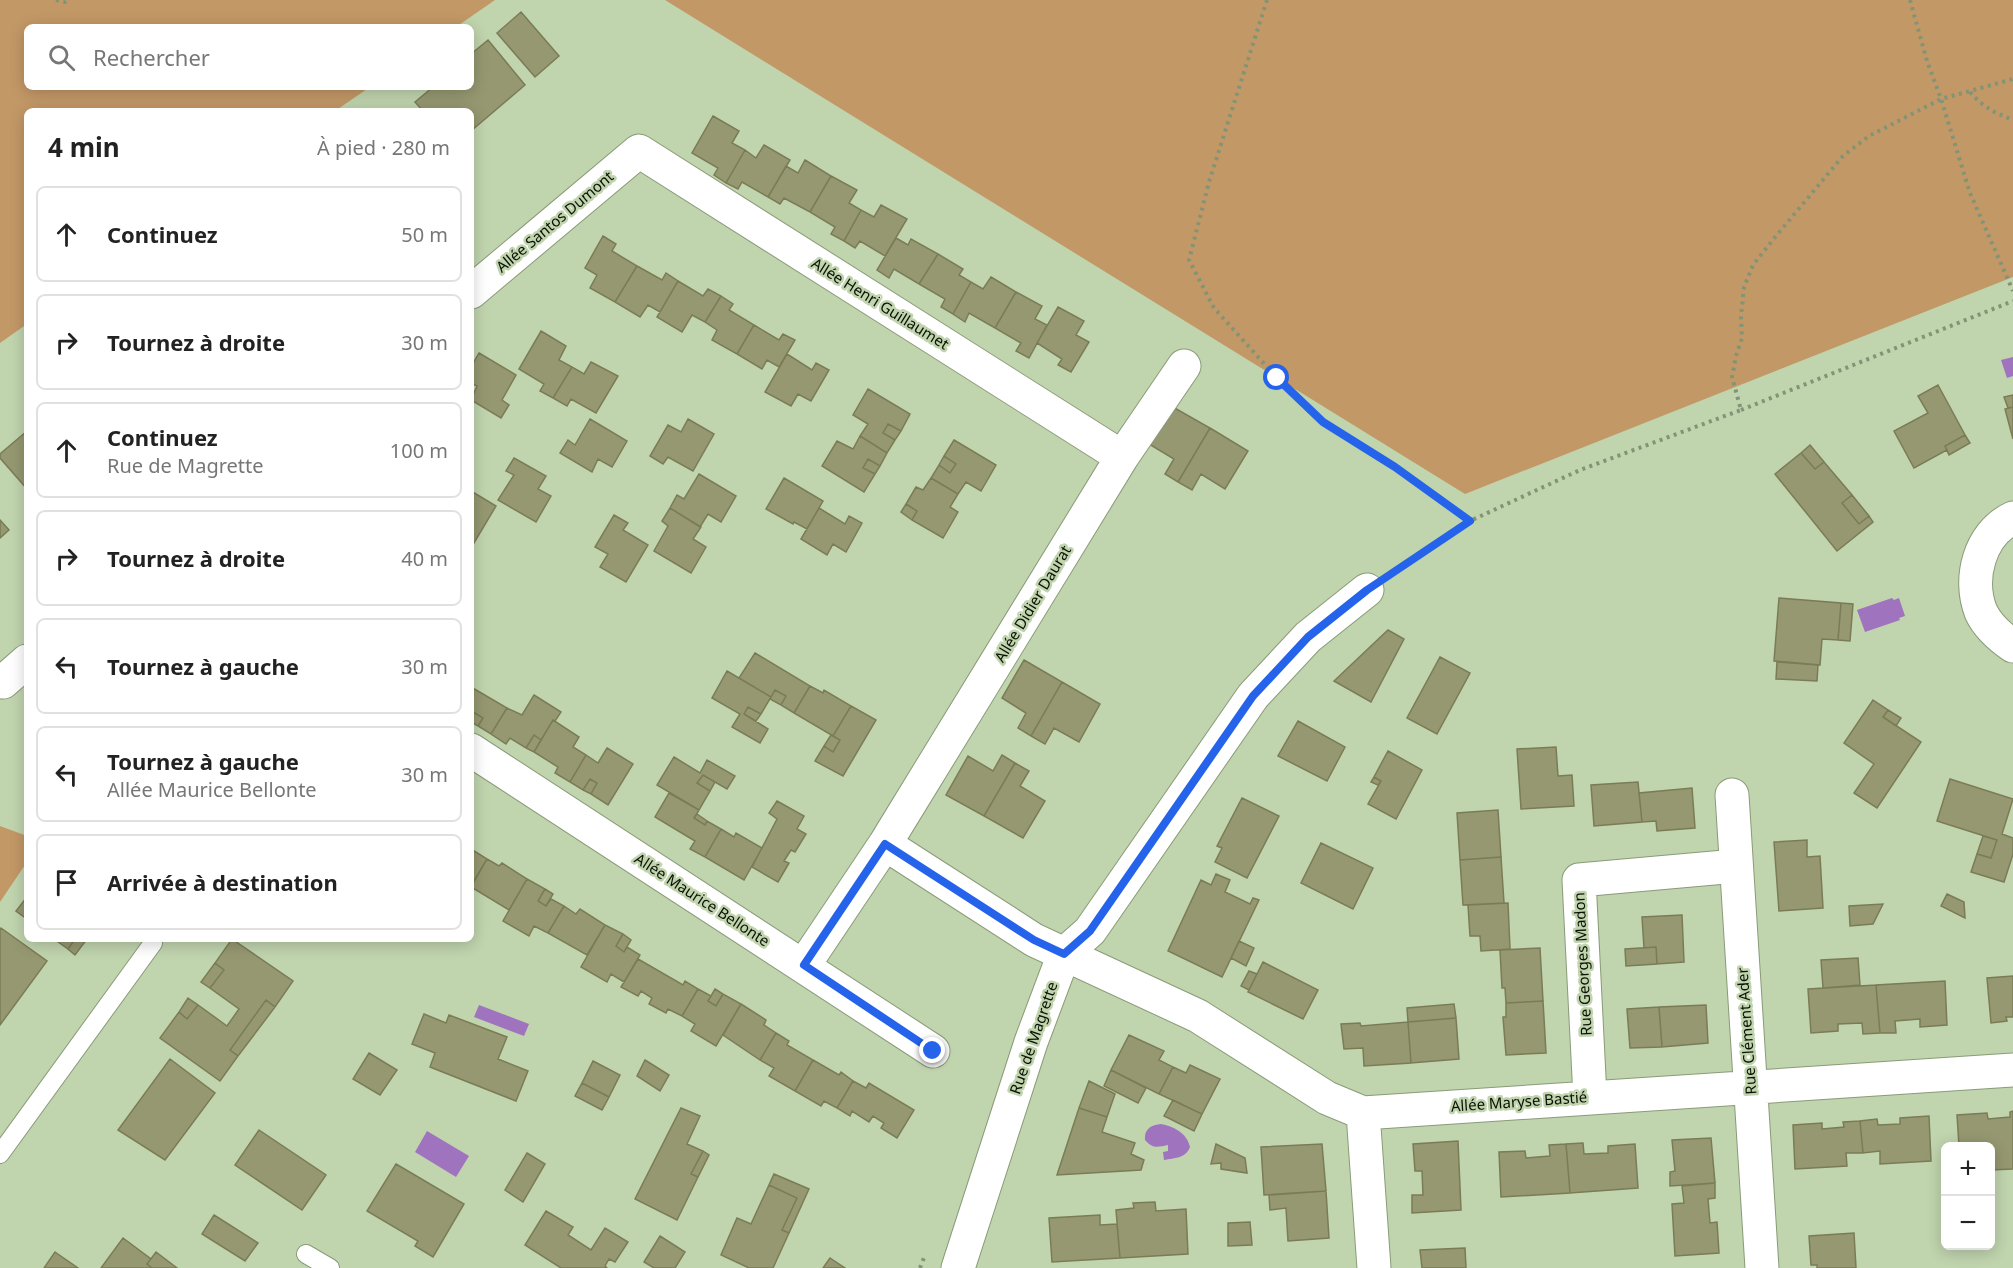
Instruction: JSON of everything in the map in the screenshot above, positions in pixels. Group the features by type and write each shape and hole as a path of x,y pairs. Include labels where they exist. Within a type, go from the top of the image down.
{"street":[{"name":"Allée Santos Dumont","path":"474,289 639,151"},
{"name":"Allée Henri Guillaumet","path":"639,151 1122,457"},
{"name":"Allée Didier Daurat","path":"804,965 885,844 1122,457 1185,366"},
{"path":"2013,518 1988,540 1977,563 1975,588 1982,613 1996,634 2013,646"},
{"name":"Rue de Magrette","path":"958,1268 1031,1042 1064,954 1090,931 1253,696 1308,637 1367,590"},
{"name":"Allée Maurice Bellonte","path":"474,752 933,1051"},
{"name":"Rue Clément Ader","path":"1732,795 1762,1268"},
{"name":"Allée Maryse Bastié","path":"885,844 1034,940 1198,1016 1327,1098 1363,1113 2013,1070"},
{"name":"Rue Georges Madon","path":"1590,1097 1579,880 1736,866"},
{"path":"1363,1113 1374,1268"}],"lane":[{"path":"0,1154 153,943"},
{"path":"306,1254 330,1268"}],"path":[{"path":"56,0 64,2 67,0"},
{"path":"1267,0 1209,182 1189,260 1214,308 1277,378 1323,422 1395,467 1470,521"},
{"path":"1910,0 1927,61 1970,192 2013,291"},
{"path":"1741,410 1732,377 1742,338 1741,317 1744,287 1753,265 1842,156 1869,136 1941,99 2013,79"},
{"path":"1970,92 1980,104 2013,120"},
{"path":"1367,590 1470,521 1580,470 1741,410 2013,301"}],"shaded area":[{"path":"0,0 495,0 460,24 24,24 24,90 366,90 339,108 24,108 24,326 0,343"},
{"path":"665,0 2013,0 2013,277 1465,494"},
{"path":"2013,357 2013,376 2007,378 2001,360"},
{"path":"1892,598 1894,600 1899,598 1905,616 1899,618 1900,620 1865,632 1857,610"},
{"path":"0,826 24,835 24,866 0,902"},
{"path":"479,1005 529,1024 524,1036 474,1017"},
{"path":"1161,1124 1175,1128 1183,1134 1190,1147 1186,1153 1180,1157 1164,1160 1163,1152 1168,1151 1168,1145 1155,1147 1145,1140 1149,1128"},
{"path":"427,1131 469,1156 456,1177 415,1152"}],"building":[{"path":"521,12 559,56 535,77 497,33"},
{"path":"488,40 525,85 474,128 474,108 420,108 415,102 429,90 474,90 474,52"},
{"path":"713,116 739,131 732,143 745,150 726,183 714,175 718,168 692,153"},
{"path":"764,145 790,160 768,197 742,182 738,189 726,183 745,150 756,158"},
{"path":"805,160 831,176 810,212 784,198 780,204 768,197 786,166 798,173"},
{"path":"831,176 857,190 849,203 861,210 844,241 831,234 835,227 810,212"},
{"path":"881,205 907,219 885,256 860,241 855,248 844,241 861,210 874,217"},
{"path":"603,236 616,244 612,251 637,266 615,302 590,288 597,275 585,268"},
{"path":"896,238 908,245 911,239 938,254 919,284 894,269 889,278 877,270"},
{"path":"938,254 963,269 959,275 971,282 953,314 941,307 945,299 919,284"},
{"path":"637,266 662,280 666,273 678,281 660,312 648,305 640,317 615,302"},
{"path":"991,277 1016,292 995,328 969,313 965,322 953,314 971,282 983,289"},
{"path":"678,281 703,296 708,289 721,296 705,322 692,315 682,332 657,317"},
{"path":"1016,292 1042,306 1035,319 1047,325 1029,358 1016,351 1021,343 995,328"},
{"path":"721,296 733,304 729,310 754,325 737,354 712,340 717,330 705,322"},
{"path":"1058,307 1084,321 1076,335 1089,342 1071,372 1058,365 1062,359 1037,343"},
{"path":"754,325 779,340 783,334 795,340 779,367 767,360 762,369 737,354"},
{"path":"541,331 566,346 559,360 572,367 553,398 540,391 544,384 519,369"},
{"path":"479,353 516,375 502,400 509,405 501,418 474,402 477,386 474,384 474,362"},
{"path":"787,354 812,370 816,363 829,370 811,401 798,394 791,406 765,392"},
{"path":"591,362 618,376 596,413 571,399 567,406 553,398 572,367 584,374"},
{"path":"1938,385 1965,435 1945,446 1947,450 1914,468 1894,431 1928,413 1918,396"},
{"path":"868,389 910,414 901,431 888,424 883,433 895,440 887,453 860,436 868,424 853,415"},
{"path":"2013,395 2013,407 2008,408 2004,397"},
{"path":"1171,406 1210,428 1178,482 1165,474 1174,459 1149,444"},
{"path":"2013,407 2013,439 2005,409"},
{"path":"590,419 627,441 612,467 598,459 592,472 560,453 568,440 575,445"},
{"path":"688,419 714,434 693,471 668,457 663,464 650,456 668,425 681,432"},
{"path":"888,424 901,431 895,440 883,433"},
{"path":"1210,428 1248,451 1225,489 1201,474 1192,490 1178,482"},
{"path":"24,434 24,486 0,458 0,454"},
{"path":"1965,435 1970,443 1949,455 1945,446"},
{"path":"860,436 887,453 880,466 868,459 863,468 875,474 864,492 822,466 837,441 853,449"},
{"path":"954,440 996,465 981,491 966,482 958,494 931,478 939,465 950,473 956,464 944,456"},
{"path":"1810,445 1824,462 1815,469 1801,453"},
{"path":"1801,453 1815,469 1824,462 1852,495 1842,503 1859,524 1869,516 1873,522 1837,551 1775,474"},
{"path":"944,456 956,464 950,473 939,465"},
{"path":"514,458 546,476 538,489 551,496 536,522 498,500 514,475 506,471"},
{"path":"868,459 880,466 875,474 863,468"},
{"path":"699,474 736,496 721,522 708,514 700,527 670,508 677,495 684,499"},
{"path":"784,478 823,501 807,529 766,509"},
{"path":"931,478 958,494 950,507 958,512 943,538 912,520 917,511 906,504 916,487 923,490"},
{"path":"474,493 496,506 474,543"},
{"path":"1852,495 1869,516 1859,524 1842,503"},
{"path":"906,504 917,511 912,520 901,512"},
{"path":"670,508 701,527 693,539 706,547 691,573 654,551 668,526 662,521"},
{"path":"819,508 845,524 849,516 862,523 846,552 833,544 827,555 801,539"},
{"path":"614,515 628,523 623,530 648,545 626,582 600,567 608,554 595,547"},
{"path":"0,520 9,530 0,538"},
{"path":"1779,598 1841,603 1838,640 1822,639 1820,665 1774,661"},
{"path":"1841,603 1853,604 1850,641 1838,640"},
{"path":"1388,630 1404,639 1371,702 1334,681"},
{"path":"755,653 810,686 794,713 781,705 786,696 775,690 771,697 739,678"},
{"path":"1440,657 1470,673 1437,734 1407,718"},
{"path":"1024,660 1062,682 1031,736 1018,728 1026,713 1002,698"},
{"path":"1777,662 1818,665 1817,681 1776,679"},
{"path":"727,671 771,697 761,714 748,707 744,714 768,729 760,743 732,727 740,714 712,698"},
{"path":"1062,682 1100,704 1079,742 1054,728 1045,744 1031,736"},
{"path":"810,686 823,693 824,690 851,706 833,736 794,713"},
{"path":"474,689 507,708 491,734 478,726 483,718 474,713"},
{"path":"775,690 786,696 781,705 770,699"},
{"path":"534,695 561,712 555,721 553,720 541,740 534,735 526,748 510,738 506,744 491,734 507,708 522,715"},
{"path":"1873,700 1888,710 1883,717 1921,742 1877,808 1854,793 1874,764 1844,743"},
{"path":"851,706 876,720 843,776 815,761 824,746 833,752 840,740 833,736"},
{"path":"748,707 761,714 756,721 744,714"},
{"path":"1888,710 1901,718 1896,726 1883,717"},
{"path":"474,713 483,718 478,726 474,724"},
{"path":"553,720 579,737 573,747 586,755 570,782 555,773 558,767 534,752"},
{"path":"1298,721 1345,747 1327,781 1278,756"},
{"path":"534,735 541,740 534,752 526,748"},
{"path":"831,735 840,740 833,752 824,746"},
{"path":"1556,747 1558,776 1572,775 1574,806 1521,809 1517,749"},
{"path":"607,748 633,764 608,805 591,794 597,783 590,779 583,790 570,782 586,755 598,763"},
{"path":"1388,751 1422,770 1396,819 1368,804 1381,781 1374,777"},
{"path":"1002,755 1015,763 984,816 946,795 968,756 993,771"},
{"path":"674,757 700,773 707,760 735,776 727,789 703,775 697,783 710,791 699,810 657,785"},
{"path":"1015,763 1029,771 1020,786 1045,801 1023,838 984,816"},
{"path":"703,775 715,782 710,791 697,783"},
{"path":"1374,777 1381,781 1378,785 1371,782"},
{"path":"590,779 597,783 591,794 583,790"},
{"path":"1950,779 2013,799 2002,834 2013,838 2013,854 2004,882 1971,872 1977,854 1991,858 1997,840 1937,821"},
{"path":"1638,782 1642,822 1594,826 1591,785"},
{"path":"1692,788 1695,828 1657,831 1656,821 1642,822 1639,793"},
{"path":"669,793 699,810 694,818 705,825 707,821 721,829 705,857 690,849 695,841 655,817"},
{"path":"1242,798 1279,816 1247,878 1215,862 1222,848 1217,846"},
{"path":"777,801 804,816 797,829 806,834 795,852 791,850 784,861 789,863 778,882 752,867 777,819 769,813"},
{"path":"1498,810 1501,857 1460,860 1457,813"},
{"path":"697,814 707,821 705,825 694,818"},
{"path":"721,829 734,837 736,833 762,848 744,880 705,857"},
{"path":"1983,836 1997,840 1991,858 1977,854"},
{"path":"1807,840 1807,857 1820,856 1823,908 1779,911 1774,842"},
{"path":"1321,843 1373,868 1353,909 1301,883"},
{"path":"474,851 487,859 474,881"},
{"path":"1501,857 1504,903 1463,905 1460,860"},
{"path":"487,859 499,866 502,863 527,879 509,910 474,889 474,882"},
{"path":"1216,874 1230,880 1225,892 1250,904 1253,898 1259,900 1222,977 1168,951 1201,880 1211,885"},
{"path":"527,879 545,889 538,901 546,906 551,899 564,906 548,933 534,926 529,936 503,921"},
{"path":"545,889 553,894 546,906 538,901"},
{"path":"1947,894 1964,902 1965,918 1941,906"},
{"path":"24,901 24,917 16,911"},
{"path":"1508,903 1510,949 1481,951 1480,936 1470,936 1468,905"},
{"path":"1883,904 1873,924 1850,926 1849,906"},
{"path":"564,906 576,914 580,909 605,925 587,955 548,933"},
{"path":"1682,915 1684,962 1657,964 1656,947 1644,948 1642,917"},
{"path":"605,925 623,934 616,946 624,952 627,947 640,955 624,982 611,974 607,982 581,967"},
{"path":"1,928 47,961 0,1025 0,930"},
{"path":"623,934 631,940 624,952 616,946"},
{"path":"1239,941 1254,948 1246,966 1231,958"},
{"path":"58,942 73,942 68,949"},
{"path":"73,942 85,942 75,955 68,949"},
{"path":"230,942 236,942 293,981 275,1007 266,1000 230,1050 238,1056 220,1081 160,1038 179,1012 187,1019 198,1005 227,1026 239,1009 210,988 224,970 215,963"},
{"path":"1656,947 1657,964 1626,966 1625,949"},
{"path":"1540,948 1543,1001 1506,1003 1505,988 1502,988 1500,950"},
{"path":"1858,958 1860,985 1823,988 1821,960"},
{"path":"638,959 683,985 685,981 698,989 682,1016 668,1009 666,1013 649,1004 652,998 641,991 638,996 621,987"},
{"path":"1263,962 1318,990 1303,1019 1248,992"},
{"path":"215,963 224,970 210,988 201,982"},
{"path":"1249,971 1257,974 1249,990 1241,986"},
{"path":"2013,976 2013,1017 2006,1017 2007,1021 1991,1023 1987,978"},
{"path":"1945,981 1947,1025 1920,1027 1920,1019 1895,1021 1896,1033 1880,1033 1876,985"},
{"path":"1876,985 1880,1033 1863,1034 1862,1023 1838,1024 1838,1031 1811,1033 1808,989"},
{"path":"698,989 711,996 708,1001 716,1006 723,994 741,1004 716,1046 691,1031 695,1024 682,1016"},
{"path":"715,989 723,994 716,1006 708,1001"},
{"path":"188,998 198,1005 187,1019 179,1012"},
{"path":"266,1000 275,1007 238,1056 230,1050"},
{"path":"1543,1001 1546,1053 1506,1055 1503,1017 1506,1017 1506,1003"},
{"path":"741,1004 766,1020 764,1025 776,1033 760,1060 723,1035"},
{"path":"1454,1004 1456,1018 1408,1022 1407,1008"},
{"path":"1706,1005 1708,1043 1662,1047 1659,1007"},
{"path":"1659,1007 1662,1047 1630,1048 1627,1009"},
{"path":"424,1014 446,1023 449,1015 507,1037 498,1059 528,1071 516,1101 430,1067 435,1053 412,1044"},
{"path":"1456,1018 1459,1059 1411,1063 1408,1022"},
{"path":"1408,1022 1411,1063 1364,1066 1363,1048 1344,1049 1341,1024 1360,1023 1361,1026"},
{"path":"776,1033 789,1041 787,1045 813,1060 795,1091 769,1076 774,1068 760,1060"},
{"path":"1129,1035 1164,1051 1159,1060 1173,1067 1159,1094 1111,1070"},
{"path":"369,1053 397,1070 380,1095 353,1079"},
{"path":"170,1059 215,1093 165,1160 118,1130"},
{"path":"645,1060 669,1075 660,1091 637,1076"},
{"path":"813,1060 839,1075 841,1072 853,1081 837,1108 824,1101 821,1106 795,1091"},
{"path":"593,1061 620,1075 609,1097 582,1083"},
{"path":"1190,1065 1220,1079 1202,1114 1159,1094 1173,1067 1186,1073"},
{"path":"1111,1070 1146,1088 1138,1103 1104,1086"},
{"path":"853,1081 866,1088 869,1083 914,1110 897,1138 881,1128 884,1123 873,1116 869,1122 852,1111 850,1116 837,1108"},
{"path":"1089,1081 1115,1094 1107,1117 1079,1108"},
{"path":"582,1083 609,1097 602,1110 575,1096"},
{"path":"1173,1100 1202,1114 1194,1131 1164,1116"},
{"path":"681,1108 700,1116 687,1144 703,1151 691,1174 698,1177 677,1220 635,1199"},
{"path":"1079,1108 1107,1117 1102,1132 1135,1143 1131,1154 1144,1160 1141,1170 1057,1175"},
{"path":"2013,1111 2013,1169 1995,1170 1995,1142 1959,1142 1957,1115 1987,1113 1988,1119 2010,1117 2010,1112"},
{"path":"1929,1116 1931,1161 1880,1164 1880,1151 1863,1153 1860,1121 1877,1119 1878,1125 1900,1124 1900,1118"},
{"path":"1860,1121 1863,1153 1846,1153 1847,1166 1795,1169 1793,1125 1822,1123 1822,1129 1844,1127 1843,1122"},
{"path":"259,1130 326,1175 302,1210 235,1165"},
{"path":"1711,1138 1715,1183 1670,1186 1670,1172 1675,1171 1672,1140"},
{"path":"1458,1141 1461,1210 1412,1213 1412,1195 1423,1195 1422,1171 1415,1171 1413,1144"},
{"path":"1583,1143 1584,1154 1608,1153 1608,1146 1635,1144 1638,1188 1570,1193 1566,1144"},
{"path":"1216,1144 1245,1158 1247,1173 1221,1169 1221,1163 1211,1164"},
{"path":"1322,1144 1326,1191 1264,1195 1261,1147"},
{"path":"1566,1144 1570,1193 1501,1197 1499,1152 1525,1151 1526,1158 1550,1156 1549,1145"},
{"path":"703,1151 709,1155 698,1177 691,1174"},
{"path":"527,1153 545,1164 523,1202 505,1190"},
{"path":"396,1164 464,1204 433,1257 415,1246 418,1241 367,1211"},
{"path":"774,1174 809,1189 789,1233 782,1230 797,1198 769,1185"},
{"path":"1715,1183 1715,1198 1708,1199 1710,1223 1717,1222 1719,1253 1675,1256 1672,1204 1684,1203 1682,1186"},
{"path":"769,1185 797,1198 782,1230 789,1233 773,1268 749,1268 721,1255 737,1218 751,1224"},
{"path":"1326,1191 1329,1238 1288,1241 1286,1208 1270,1210 1269,1195"},
{"path":"1155,1202 1156,1211 1186,1209 1188,1254 1120,1258 1116,1210 1134,1208 1133,1203"},
{"path":"546,1211 573,1227 568,1235 591,1250 605,1228 628,1242 615,1262 609,1259 605,1266 607,1268 561,1268 525,1245"},
{"path":"214,1215 258,1243 245,1261 202,1234"},
{"path":"1100,1215 1100,1225 1117,1224 1120,1258 1052,1262 1049,1218"},
{"path":"1250,1222 1252,1245 1228,1246 1228,1223"},
{"path":"1854,1233 1856,1268 1817,1268 1817,1265 1811,1265 1809,1236"},
{"path":"660,1236 685,1252 675,1268 654,1268 644,1262"},
{"path":"123,1238 151,1259 147,1264 152,1268 101,1268"},
{"path":"1465,1248 1466,1268 1422,1268 1420,1250"},
{"path":"55,1252 78,1268 44,1268"},
{"path":"156,1252 177,1268 152,1268 147,1264"},
{"path":"830,1258 845,1268 823,1268"}],"route":[{"path":"933,1051 804,965 885,844 1034,940 1064,954 1090,931 1253,696 1308,637 1367,590 1470,521 1395,467 1323,422 1277,378"}]}
